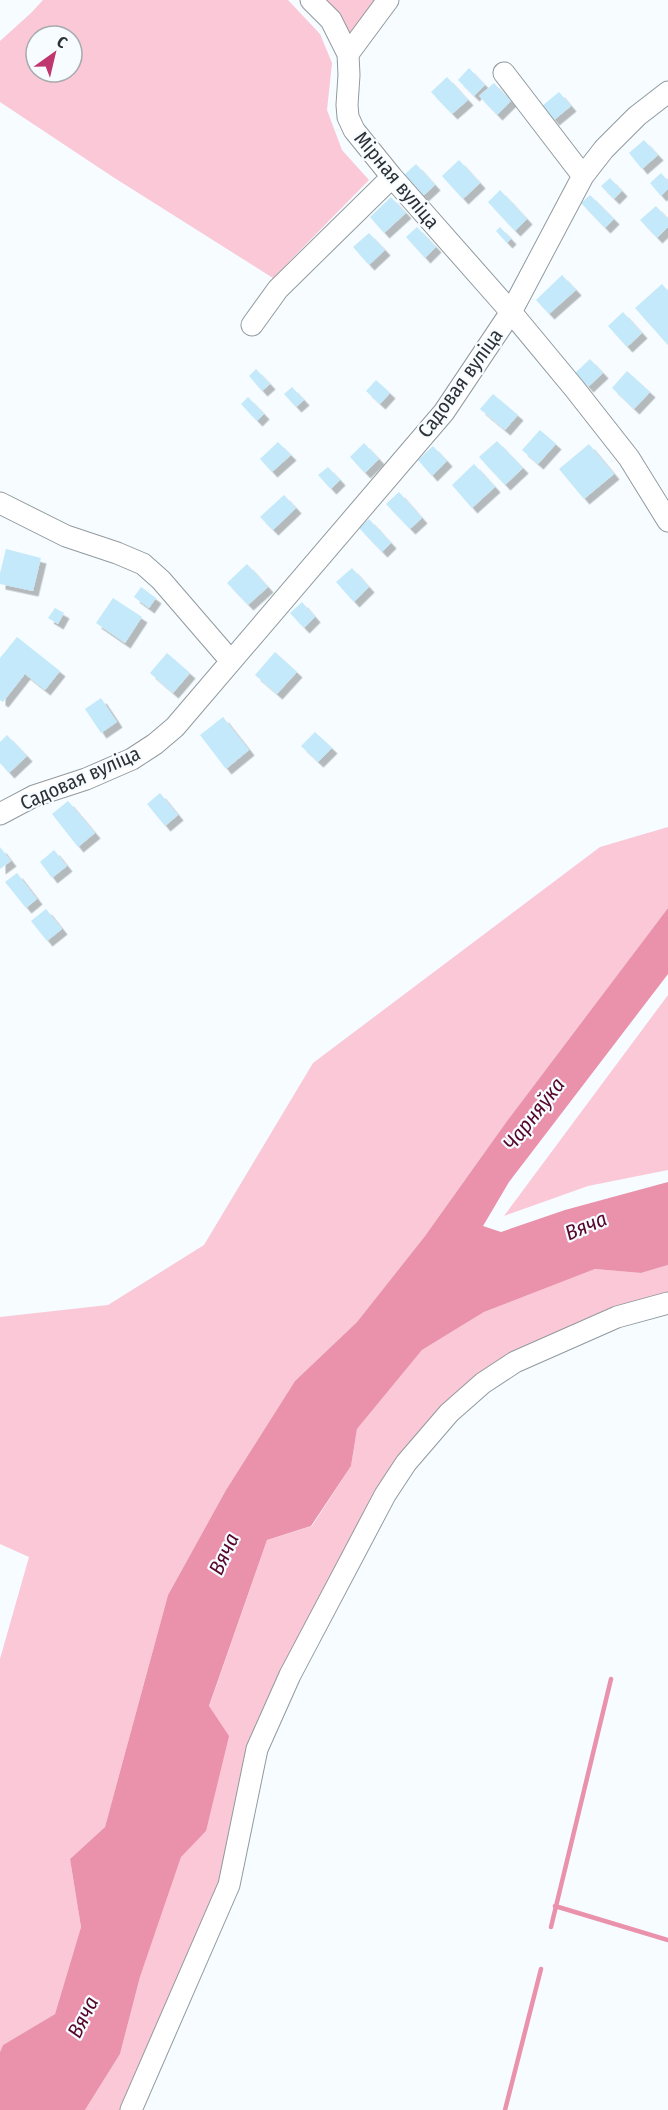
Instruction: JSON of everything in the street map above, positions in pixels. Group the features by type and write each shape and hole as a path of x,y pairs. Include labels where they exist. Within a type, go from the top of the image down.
{"street":[{"name":"Мірная вуліца","path":"311,0 331,20 348,54 348,117 354,130 392,177 511,312 629,458 668,521"},
{"path":"348,54 388,0"},
{"path":"504,73 583,176"},
{"name":"Садовая вуліца","path":"0,814 34,796 86,779 132,759 175,727 444,412 511,312 583,176 604,149 637,116 668,92"},
{"path":"252,325 278,289 392,177"},
{"path":"0,503 66,536 143,564 161,580 230,660"},
{"path":"131,2110 229,1885 257,1749 290,1675 406,1462 448,1413 483,1383 515,1362 618,1317 668,1303"}],"shaded area":[{"path":"43,0 288,0 320,34 332,63 327,110 342,150 369,180 273,278 113,177 0,102 0,41"},
{"path":"311,0 386,0 348,54"},
{"path":"668,827 668,908 507,1121 425,1236 357,1322 295,1381 226,1490 168,1595 105,1827 70,1859 81,1927 55,2014 3,2045 0,2052 0,1659 29,1557 0,1544 0,1317 108,1305 204,1245 313,1063 600,847"},
{"path":"668,995 668,1170 588,1186 504,1216"},
{"path":"668,1265 668,1303 515,1362 406,1463 257,1749 229,1885 131,2110 85,2110 120,2054 140,1977 181,1856 206,1831 209,1707 267,1540 312,1526 351,1466 357,1429 422,1350 484,1312 595,1269 641,1273"}],"water":[{"path":"668,908 668,974 509,1182 483,1226 501,1232 565,1210 668,1182 668,1265 641,1273 595,1269 484,1312 422,1350 357,1429 351,1466 311,1526 267,1540 209,1706 229,1736 206,1831 181,1857 140,1977 120,2054 85,2110 0,2110 0,2052 3,2045 55,2014 81,1927 70,1859 105,1827 168,1595 226,1490 295,1381 357,1322 425,1236 507,1121"}],"building":[{"path":"469,68 485,85 474,96 458,80"},
{"path":"447,77 468,100 452,114 431,92"},
{"path":"494,83 511,101 497,115 479,96"},
{"path":"559,92 571,106 554,120 542,106"},
{"path":"644,140 658,155 642,169 629,153"},
{"path":"459,160 480,183 463,199 442,176"},
{"path":"416,164 435,185 423,196 404,175"},
{"path":"661,173 668,181 668,189 661,196 650,183"},
{"path":"610,178 622,191 614,199 601,186"},
{"path":"500,190 527,219 515,231 488,202"},
{"path":"590,195 614,219 605,228 581,203"},
{"path":"391,197 406,213 384,233 370,217"},
{"path":"656,206 668,219 668,227 657,238 640,220"},
{"path":"417,227 436,247 425,258 406,237"},
{"path":"500,227 511,239 507,243 496,231"},
{"path":"369,233 385,250 369,265 353,247"},
{"path":"562,275 576,290 549,314 536,300"},
{"path":"662,284 668,291 668,345 635,308"},
{"path":"623,312 642,333 627,347 608,326"},
{"path":"590,359 603,373 588,387 575,373"},
{"path":"256,369 270,384 262,391 249,376"},
{"path":"627,371 650,392 634,409 612,388"},
{"path":"376,380 390,393 380,404 366,391"},
{"path":"292,387 304,400 296,407 284,394"},
{"path":"493,394 518,415 505,430 480,409"},
{"path":"248,397 264,414 257,421 241,404"},
{"path":"540,430 556,444 538,464 522,450"},
{"path":"497,441 523,468 505,485 479,457"},
{"path":"278,442 291,455 272,472 260,459"},
{"path":"364,443 379,459 365,473 350,457"},
{"path":"589,444 614,474 584,499 559,469"},
{"path":"433,446 447,461 432,476 418,460"},
{"path":"474,464 495,487 472,508 452,485"},
{"path":"328,467 340,480 331,489 318,475"},
{"path":"399,492 422,518 410,529 386,504"},
{"path":"284,495 296,508 273,530 260,517"},
{"path":"369,519 391,543 382,552 359,528"},
{"path":"6,549 41,558 33,591 0,584 0,573"},
{"path":"247,564 268,587 248,605 227,583"},
{"path":"352,568 369,587 354,602 336,582"},
{"path":"141,587 156,598 149,608 134,597"},
{"path":"113,598 142,617 125,643 96,623"},
{"path":"302,602 315,617 304,628 290,613"},
{"path":"55,608 64,613 58,624 48,618"},
{"path":"17,637 60,671 45,690 25,674 3,702 0,700 0,658"},
{"path":"275,652 297,672 277,694 255,675"},
{"path":"167,653 190,673 173,693 150,673"},
{"path":"101,698 117,722 101,733 85,709"},
{"path":"223,717 249,750 226,769 200,735"},
{"path":"315,732 332,748 318,762 301,746"},
{"path":"7,735 27,756 9,773 0,763 0,742"},
{"path":"160,793 178,815 165,826 147,804"},
{"path":"68,801 95,833 78,847 52,814"},
{"path":"0,847 11,861 0,869"},
{"path":"54,850 67,866 52,878 40,862"},
{"path":"17,873 37,899 26,908 5,882"},
{"path":"46,909 62,929 47,941 31,921"}],"waterway":[{"path":"551,1927 611,1679"},
{"path":"555,1906 668,1940"},
{"path":"505,2110 541,1969"}],"water label":[{"name":"Чарняўка","path":"534,1114"},
{"name":"Вяча","path":"586,1226"},
{"name":"Вяча","path":"224,1554"},
{"name":"Вяча","path":"83,2017"}]}
